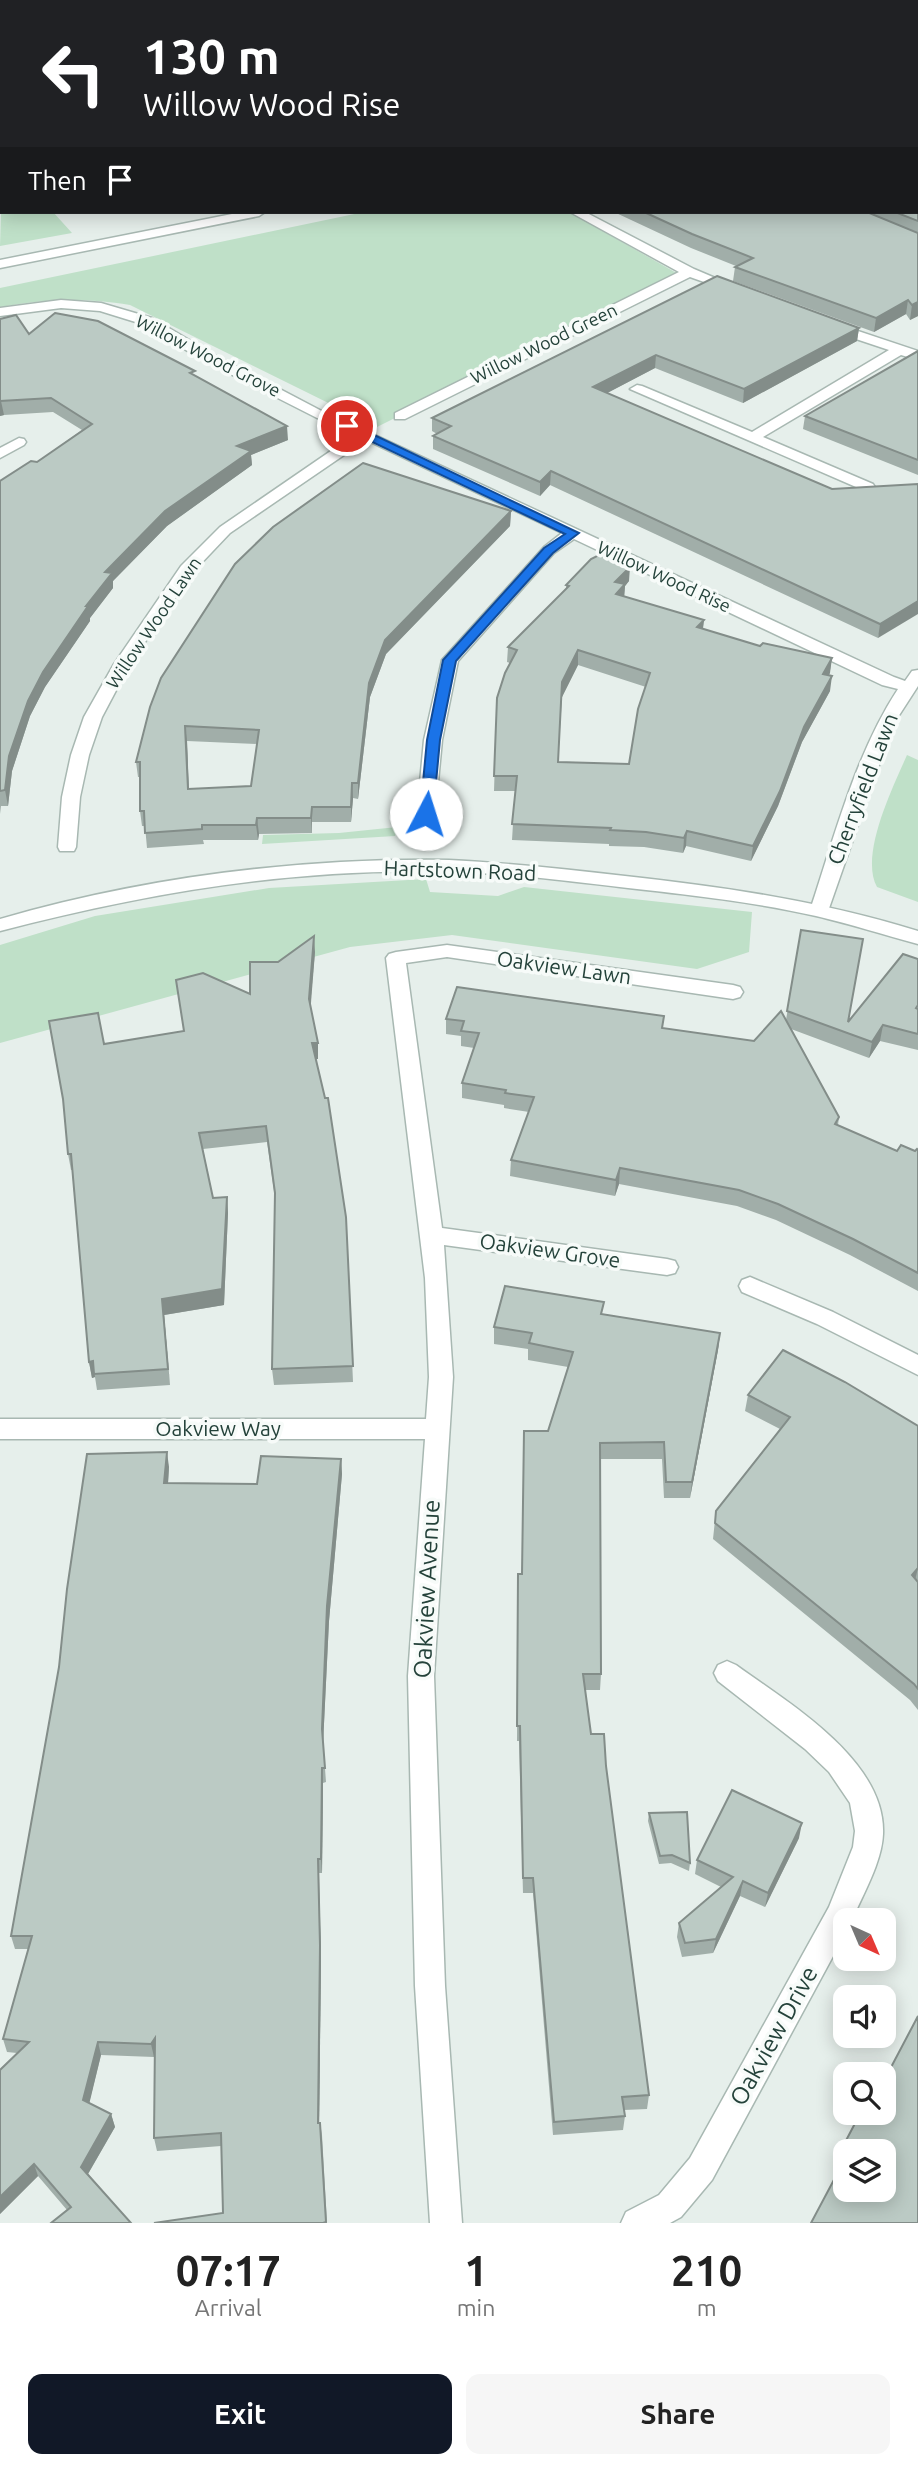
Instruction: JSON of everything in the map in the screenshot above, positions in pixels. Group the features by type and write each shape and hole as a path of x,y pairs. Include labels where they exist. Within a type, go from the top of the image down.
{"street":[{"path":"0,264 249,214"},
{"path":"580,214 689,272 743,292"},
{"name":"Willow Wood Green","path":"400,416 689,272"},
{"name":"Willow Wood Grove","path":"0,312 61,304 101,307 147,321 206,356 328,418"},
{"path":"818,321 918,356"},
{"path":"754,438 899,350"},
{"path":"637,389 868,487"},
{"name":"Willow Wood Rise","path":"347,426 825,652 913,681"},
{"name":"Willow Wood Lawn","path":"67,847 71,797 80,755 93,718 117,672 187,569 225,530 365,434"},
{"path":"0,454 19,442"},
{"path":"426,814 433,740 450,660 548,551 573,533"},
{"name":"Cherryfield Lawn","path":"820,910 841,842 878,744 895,705 913,681"},
{"name":"Hartstown Road","path":"0,925 102,898 197,881 361,868 448,866 692,888 820,910 918,938"},
{"name":"Oakview Lawn","path":"396,958 447,951 733,992"},
{"name":"Oakview Avenue","path":"396,958 397,981 434,1235 441,1329 421,1676 430,1986 446,2223"},
{"name":"Oakview Grove","path":"434,1235 667,1267"},
{"path":"750,1286 825,1318 918,1366"},
{"name":"Oakview Way","path":"0,1429 437,1429"},
{"name":"Oakview Drive","path":"637,2223 670,2206 701,2169 840,1915 867,1847 869,1831 863,1799 839,1763 815,1740 727,1674"}],"green space":[{"path":"1,214 55,214 72,233 0,246"},
{"path":"354,214 573,214 680,275 377,427 130,305 65,300 0,307 0,288"},
{"path":"907,755 918,760 918,902 877,887 873,873 872,857 880,820"},
{"path":"397,827 395,836 262,844 263,835 339,833"},
{"path":"426,879 430,892 498,896 524,887 752,912 749,952 697,969 452,935 350,947 0,1043 0,945 95,916 269,888"}],"building":[{"path":"648,214 872,214 918,233 918,302 912,305 908,300 876,318 735,267 753,258"},
{"path":"900,214 918,214 918,221"},
{"path":"717,276 859,328 744,389 656,355 593,387 832,489 918,484 918,601 880,624 551,471 540,482 433,436 451,426 432,418"},
{"path":"55,313 98,321 195,371 190,373 287,426 237,446 251,451 165,511 105,572 112,573 86,606 43,672 28,701 9,756 5,790 0,791 0,481 31,461 37,462 92,424 51,398 0,401 0,319 16,315 29,334"},
{"path":"918,351 918,460 805,416"},
{"path":"363,463 511,511 385,640 369,683 358,783 352,783 351,807 312,807 311,818 257,818 256,825 202,825 202,829 145,833 144,811 140,811 140,762 136,762 150,707 161,678 235,564 273,527","holes":["185,726 259,730 251,786 188,789"]},
{"path":"601,554 630,567 615,582 625,584 616,594 704,620 697,627 760,646 763,643 832,658 823,674 832,676 804,727 780,791 753,846 687,831 684,838 610,830 611,828 512,824 517,776 494,776 497,698 505,673 517,650 508,647 569,586 566,585 591,559","holes":["578,650 650,673 638,709 629,764 558,762 562,682"]},
{"path":"801,930 863,939 848,1022 903,954 918,959 918,1034 883,1025 872,1042 787,1011"},
{"path":"314,936 309,999 318,1043 312,1043 325,1098 328,1098 346,1217 353,1366 272,1369 275,1193 266,1126 199,1133 213,1198 227,1197 222,1289 162,1299 168,1369 94,1374 93,1361 89,1362 71,1154 68,1154 63,1099 49,1021 98,1013 104,1044 184,1031 176,980 203,973 250,994 250,962 278,962"},
{"path":"457,987 664,1016 662,1028 754,1041 781,1011 839,1117 835,1124 897,1151 901,1145 918,1150 918,1273 778,1204 739,1190 620,1168 616,1180 511,1160 534,1097 462,1083 479,1033 461,1031 464,1021 446,1019"},
{"path":"505,1286 604,1302 601,1314 720,1333 692,1482 666,1482 664,1442 600,1443 601,1674 583,1674 591,1734 604,1734 649,2095 622,2097 625,2116 554,2122 533,1878 523,1878 520,1726 517,1726 518,1574 522,1574 524,1431 548,1431 573,1352 529,1343 532,1333 494,1327"},
{"path":"783,1350 845,1382 918,1426 918,1568 912,1575 918,1582 918,1689 715,1523 716,1511 790,1417 748,1395"},
{"path":"167,1452 164,1483 257,1484 261,1456 341,1459 327,1606 322,1729 325,1768 322,1768 321,1859 318,1859 318,2123 326,2222 323,2223 154,2223 223,2213 221,2133 154,2138 155,2038 151,2044 98,2042 83,2100 111,2114 81,2167 131,2223 51,2223 71,2207 34,2164 0,2197 0,2070 29,2042 3,2039 32,1936 11,1936 59,1667 67,1589 87,1454"},
{"path":"732,1790 802,1823 768,1893 743,1881 716,1939 685,1943 679,1923 733,1877 697,1860"},
{"path":"687,1812 690,1863 672,1855 660,1856 649,1813"},
{"path":"918,2016 918,2223 811,2223 833,2182 833,2202 896,2202 896,2139 847,2139 854,2125 896,2125 896,2062 894,2062"}],"route":[{"path":"347,426 573,533 548,551 450,660 433,740 426,814"}]}
